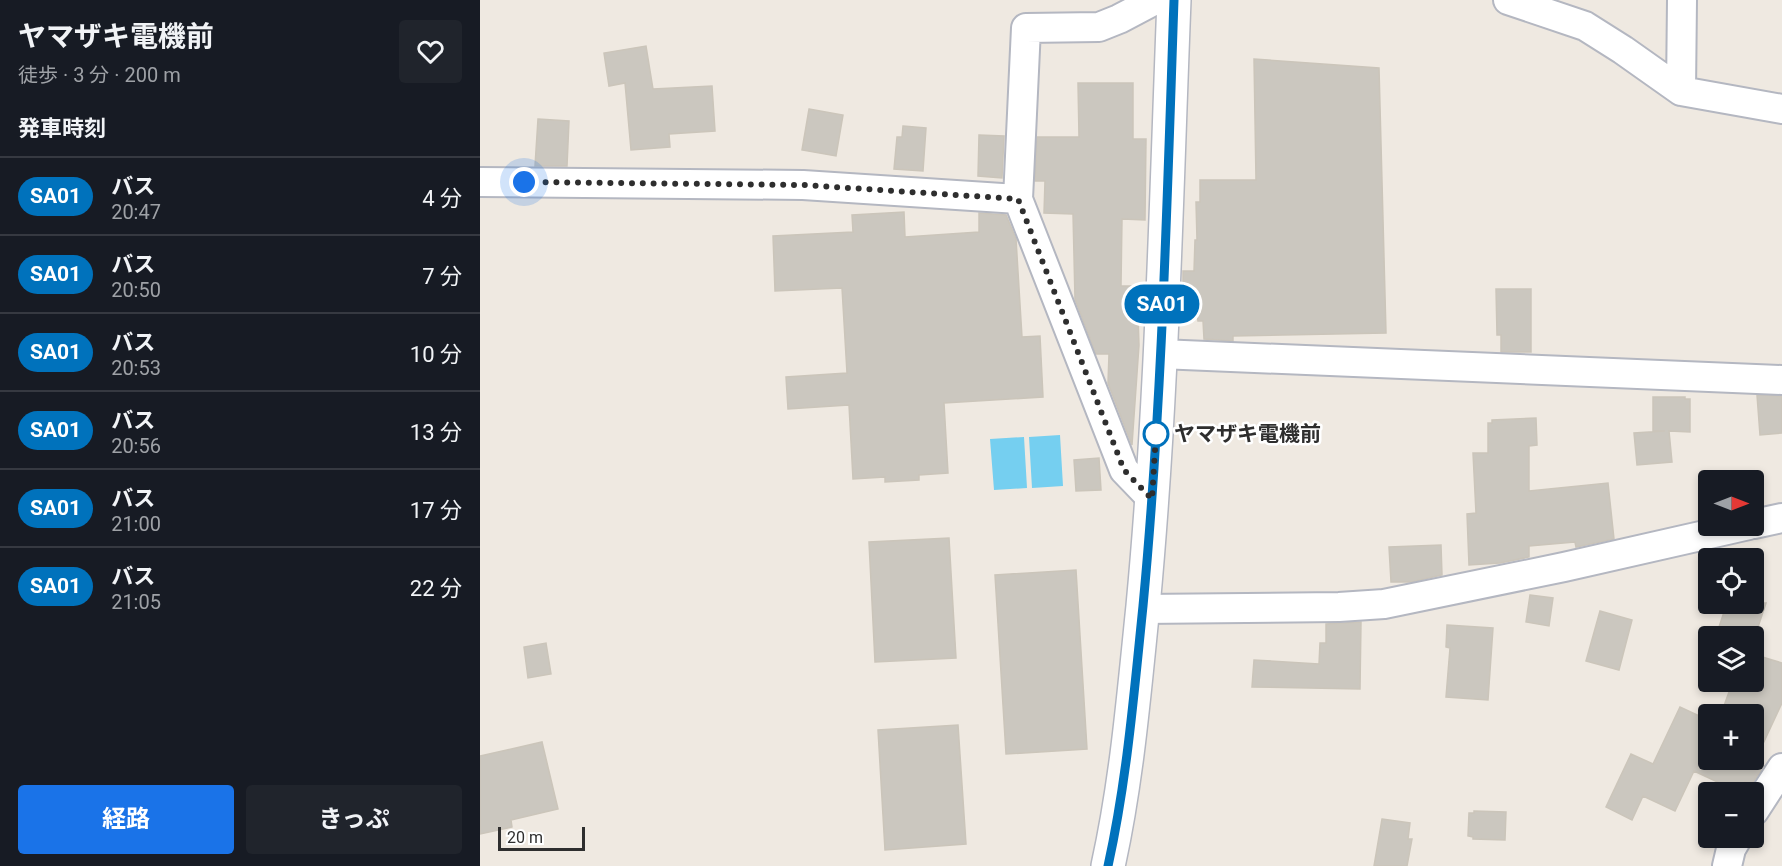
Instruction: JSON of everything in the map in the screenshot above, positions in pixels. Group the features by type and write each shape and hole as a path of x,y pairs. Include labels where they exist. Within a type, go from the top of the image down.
{"main road":[{"path":"1108,866 1125,774 1152,499 1174,0"}],"street":[{"path":"1152,499 1124,470 1018,199 1026,28 1099,27 1155,0"},
{"path":"1508,0 1585,26 1681,91 1782,109"},
{"path":"1681,91 1682,0"},
{"path":"480,182 803,185 1018,199"},
{"path":"1160,354 1782,380"},
{"path":"1764,522 1782,518"},
{"path":"1142,609 1339,607 1384,604 1702,536"},
{"path":"1764,796 1782,768"},
{"path":"1727,866 1732,848"}],"water":[{"path":"1060,435 1063,486 1032,488 1029,437"},
{"path":"1024,437 1027,488 994,490 990,439"}],"building":[{"path":"646,46 653,89 712,86 715,131 669,134 670,147 631,150 625,83 609,86 604,53"},
{"path":"1254,59 1379,68 1386,333 1233,336 1233,341 1204,339 1203,321 1198,321 1197,315 1183,315 1183,271 1194,271 1195,240 1197,240 1196,202 1200,202 1200,180 1256,180"},
{"path":"1078,83 1133,83 1133,139 1146,139 1145,220 1122,219 1121,286 1137,286 1139,345 1132,445 1108,383 1109,354 1096,354 1075,299 1073,214 1044,213 1045,181 1035,181 1037,137 1079,137"},
{"path":"809,109 843,115 836,156 802,150"},
{"path":"538,119 569,121 567,166 535,166"},
{"path":"903,126 926,128 923,171 894,169 897,137 902,137"},
{"path":"979,135 1004,136 1002,178 978,176"},
{"path":"904,212 905,237 979,232 979,213 1006,215 1016,239 1022,337 1040,336 1043,397 944,403 948,473 919,475 919,480 885,482 885,477 853,479 849,405 788,409 786,377 847,373 842,288 775,291 773,236 853,232 852,215"},
{"path":"1496,289 1531,289 1531,352 1501,352 1501,335 1497,335"},
{"path":"1757,395 1782,396 1782,433 1760,435"},
{"path":"1653,397 1690,399 1690,432 1669,431 1672,462 1637,465 1634,433 1665,431 1653,431"},
{"path":"1536,418 1537,445 1529,446 1529,491 1608,483 1614,539 1576,547 1575,542 1529,546 1529,557 1500,563 1469,565 1467,514 1476,513 1473,453 1488,453 1488,423 1492,423 1492,420"},
{"path":"1099,458 1101,490 1076,491 1074,460"},
{"path":"949,538 956,658 875,662 869,542"},
{"path":"1441,545 1442,575 1411,582 1391,582 1389,547"},
{"path":"1076,570 1087,749 1006,754 995,575"},
{"path":"1530,595 1553,598 1549,626 1526,622"},
{"path":"1600,611 1632,620 1619,670 1586,661"},
{"path":"1723,614 1762,614 1758,626 1719,626"},
{"path":"1361,622 1360,689 1252,687 1254,660 1319,664 1320,643 1326,643 1326,624"},
{"path":"1447,625 1493,628 1488,700 1446,697 1450,648 1446,647"},
{"path":"546,643 551,674 528,678 524,647"},
{"path":"1764,658 1782,663 1782,703 1764,742 1764,704 1725,704 1729,692 1764,692"},
{"path":"1680,707 1698,715 1698,770 1761,770 1753,782 1718,782 1694,771 1675,811 1643,796 1632,820 1606,807 1631,754 1653,764"},
{"path":"958,725 966,844 885,850 878,730"},
{"path":"542,742 558,809 511,820 512,827 480,834 480,756"},
{"path":"1474,811 1506,812 1505,840 1473,839 1468,836 1469,813 1474,813"},
{"path":"1382,819 1410,823 1408,839 1412,839 1407,866 1374,866"}],"bus line":[{"name":"SA01","path":"1108,866 1125,774 1150,531 1160,354 1174,0"}],"place":[{"name":"ヤマザキ電機前","path":"1156,434"}],"route":[{"path":"524,182 803,185 1018,199 1124,470 1152,499 1156,434"}]}
